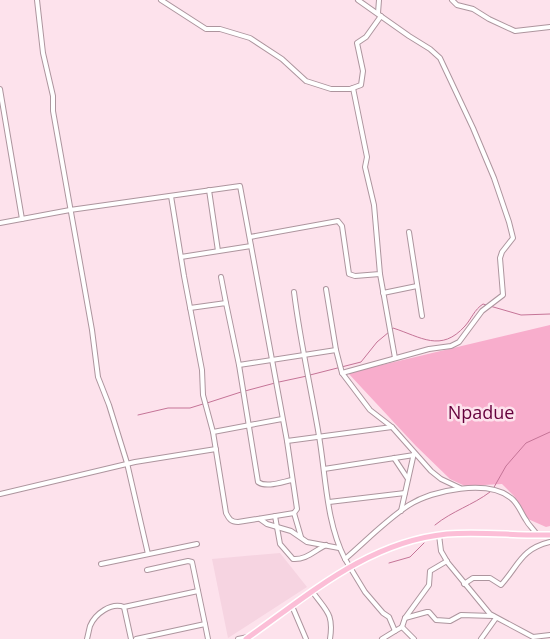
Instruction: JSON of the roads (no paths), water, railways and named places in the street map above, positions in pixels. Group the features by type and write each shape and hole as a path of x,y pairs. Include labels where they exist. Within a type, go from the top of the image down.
{"highway":[{"path":"248,638 349,566 396,544 439,535 475,533 550,535"}],"street":[{"path":"37,0 42,53 53,96 53,111 92,330 98,377 127,463 148,554"},
{"path":"161,0 206,29 220,29 250,38 282,59 305,80 331,89 353,88 361,85 364,72 357,43 366,37 379,14 379,0"},
{"path":"342,373 429,349 451,346 459,342 482,311 503,295 500,258 502,252 513,238 494,178 440,58 430,49 358,0"},
{"path":"452,0 515,31 550,27"},
{"path":"353,88 367,157 365,167 374,205 380,274 395,358"},
{"path":"0,90 22,219"},
{"path":"0,223 70,210 240,186 287,441 297,510 294,513 301,538"},
{"path":"208,190 218,251"},
{"path":"171,196 202,370 203,395 213,432 223,498 229,519 233,522 238,522 294,513"},
{"path":"250,237 338,221 342,226 349,274 355,276 380,274"},
{"path":"409,232 422,316"},
{"path":"181,257 251,246"},
{"path":"221,277 239,365 256,478 259,484 267,485 292,480"},
{"path":"383,292 417,286"},
{"path":"326,289 336,350 342,373 370,410 392,427 435,475 460,488"},
{"path":"294,292 333,530 339,548 364,592 389,617 395,630"},
{"path":"190,308 226,303"},
{"path":"239,365 336,350"},
{"path":"213,432 282,419"},
{"path":"287,441 392,427"},
{"path":"0,494 127,463 216,449"},
{"path":"324,469 414,453"},
{"path":"401,511 414,453"},
{"path":"394,458 408,479"},
{"path":"345,559 401,511 425,497 460,488 477,487 502,492 510,496 537,536"},
{"path":"329,502 405,493"},
{"path":"275,516 280,544 293,560 301,560 326,546"},
{"path":"260,518 264,523 292,530 307,542 339,548"},
{"path":"439,535 441,551 447,561 464,584 495,617 531,638 550,635"},
{"path":"464,584 473,578 490,578 501,585 525,554 538,546 550,542"},
{"path":"101,564 197,544"},
{"path":"402,627 404,618 429,585 431,569 447,561"},
{"path":"147,570 190,562 208,639"},
{"path":"88,639 92,623 104,610 114,605 124,607 198,591"},
{"path":"312,591 330,617 332,625 330,639"},
{"path":"292,606 306,639"},
{"path":"124,607 131,639"},
{"path":"404,618 427,612 436,620 448,621 461,615 495,617"},
{"path":"481,639 495,617"},
{"path":"136,639 205,624"},
{"path":"382,639 402,627"},
{"path":"402,627 414,639"},
{"path":"238,639 248,638"}],"waterway":[{"path":"392,329 431,341 439,341 448,339 456,334 483,304 521,315 550,314"},
{"path":"310,375 361,362 377,342 389,332"},
{"path":"279,382 307,376"},
{"path":"245,391 275,383"},
{"path":"207,403 241,392"},
{"path":"138,415 168,408 190,408 203,404"},
{"path":"493,489 506,466 526,443 550,432"},
{"path":"435,525 490,492"},
{"path":"389,563 410,557 424,543"}],"park label":[{"name":"Npadue","path":"481,413"}]}
